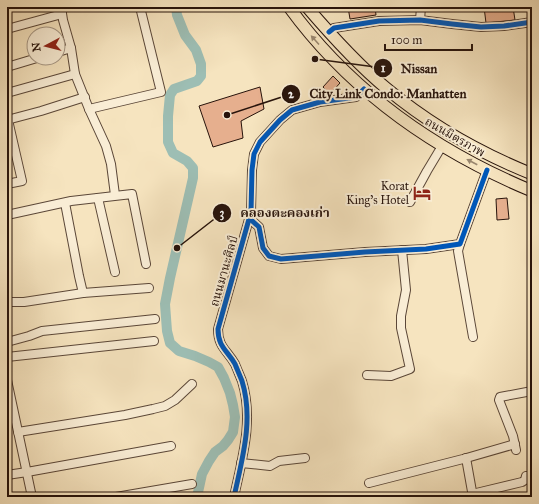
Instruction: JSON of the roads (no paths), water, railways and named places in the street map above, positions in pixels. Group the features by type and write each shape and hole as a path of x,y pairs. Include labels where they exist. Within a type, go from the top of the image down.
{"highway":[{"name":"ถนนมิตรภาพ","path":"289,7 326,52 364,89 405,122 442,146 508,181 532,191"},
{"name":"ถนนมิตรภาพ","path":"307,7 329,32 381,83 416,111 452,134 495,158 532,174"}],"street":[{"path":"89,109 161,92 140,7"},
{"path":"420,20 421,7"},
{"path":"7,29 62,10 71,48 75,74 106,146 111,164 115,195"},
{"path":"329,32 334,28 379,21 420,20 481,27 504,26 532,22"},
{"path":"66,50 71,48"},
{"path":"7,67 26,61"},
{"path":"7,93 75,74"},
{"name":"ถนนมานะศิลป์","path":"234,497 247,424 247,403 242,381 235,364 221,345 218,337 218,329 251,212 254,154 260,142 269,131 292,110 320,102 356,97 364,89"},
{"path":"7,184 22,181 7,120 85,98"},
{"path":"410,202 426,171 442,146"},
{"path":"474,338 458,251 487,170"},
{"path":"7,215 65,203 115,195 132,194 146,264"},
{"path":"98,198 115,272"},
{"path":"65,203 83,293"},
{"path":"249,218 258,227 263,248 269,256 281,259 365,252 426,249 460,244"},
{"path":"366,375 391,376 410,369 401,328 401,316 406,290 402,250"},
{"path":"7,302 24,302 83,293 149,288"},
{"path":"7,342 42,331 155,319"},
{"path":"7,358 154,341"},
{"path":"7,380 10,412 18,432 32,497"},
{"path":"18,432 124,415 165,406 175,400 192,384"},
{"path":"369,483 466,458 516,447 499,400 500,397 532,391"},
{"path":"7,475 172,446"},
{"path":"241,463 270,466 279,461 305,458"},
{"path":"466,458 472,495 488,489 522,482 525,480 526,476"},
{"path":"116,497 192,484"}],"waterway":[{"path":"176,7 177,15 185,35 196,50 201,64 201,76 197,81 174,89 170,95 168,142 173,153 187,161 193,168 193,178 165,304 167,331 170,343 179,351 195,356 218,367 230,393 235,417 233,432 223,446 215,452 202,474 197,497"}],"place":[{"name":"Nissan","path":"315,59"},
{"name":"City Link Condo: Manhatten","path":"227,115"},
{"name":"Korat King's Hotel","path":"422,193"},
{"name":"คลองตะคองเก่า","path":"177,248"}]}
